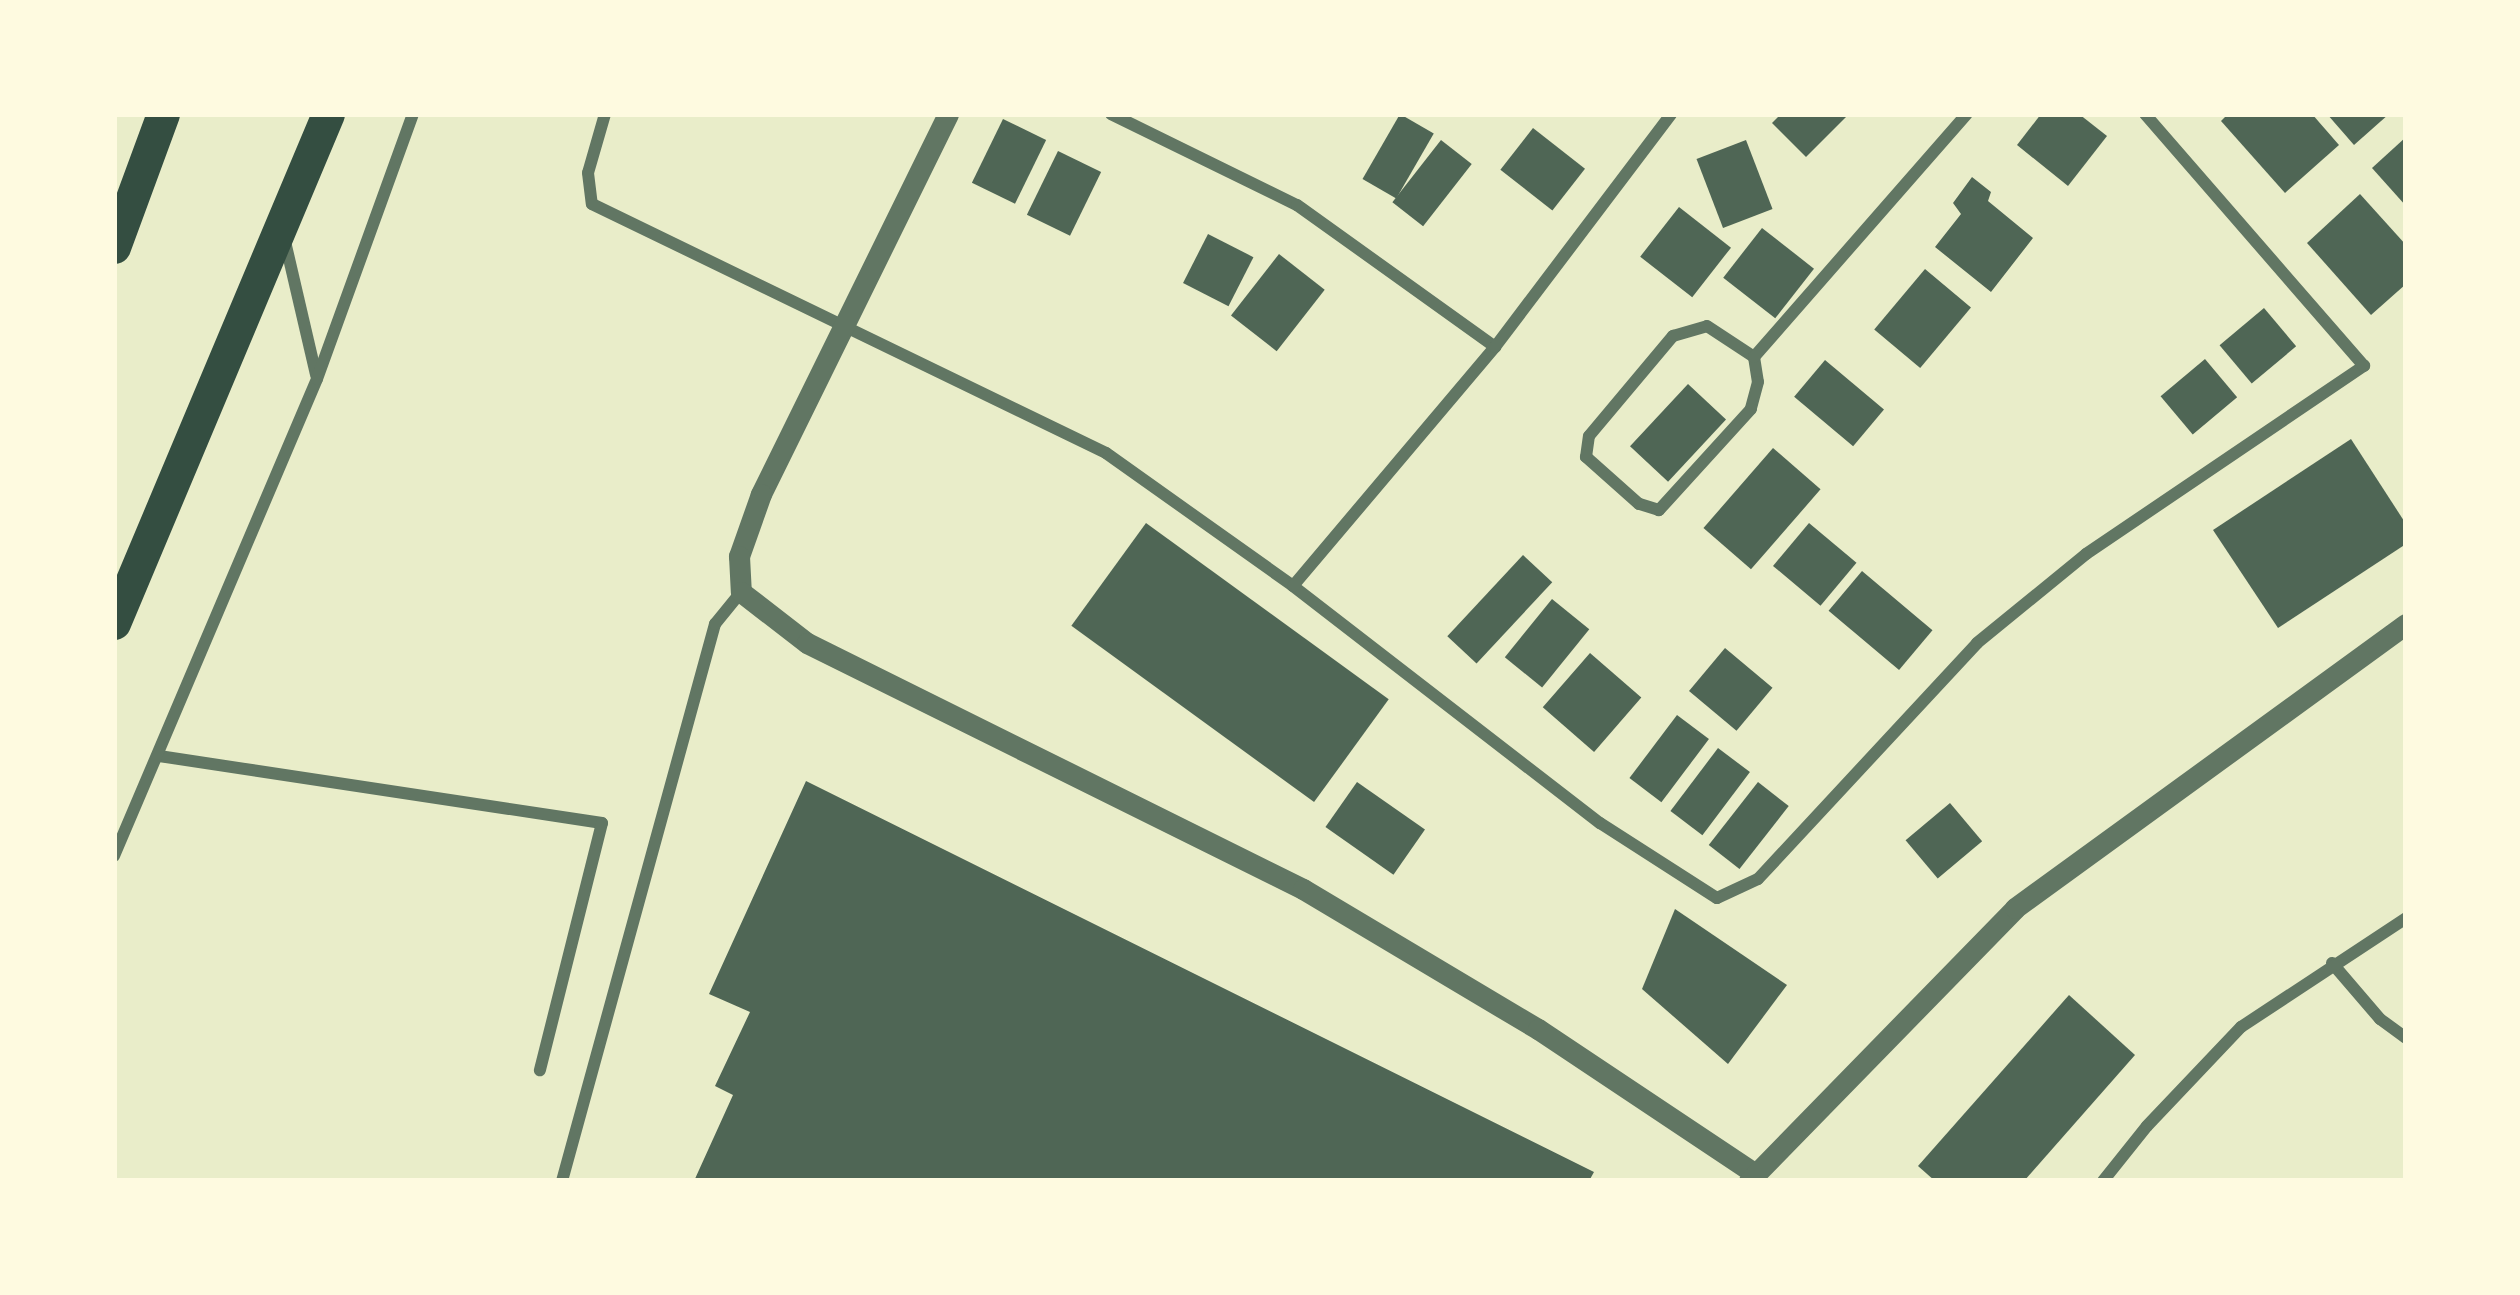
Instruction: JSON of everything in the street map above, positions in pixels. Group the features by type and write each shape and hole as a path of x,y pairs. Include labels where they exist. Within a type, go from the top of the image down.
{"highway":[{"path":"114,247 163,114"},
{"path":"114,622 328,114"}],"street":[{"path":"114,856 317,379 413,114"},
{"path":"605,114 588,173 592,204 1106,453 1293,586 1600,823 1717,898 1736,893 1758,878 1977,644 2086,554 2365,366 2145,114"},
{"path":"562,1181 715,624 741,592 739,556 761,494 948,114"},
{"path":"1111,114 1298,205 1496,347"},
{"path":"1293,586 1496,347 1671,114"},
{"path":"1754,357 1967,114"},
{"path":"282,230 317,379"},
{"path":"1689,326 1707,326 1754,357 1758,382 1751,409 1671,504 1659,510 1639,504 1586,457 1589,436 1672,336 1689,326"},
{"path":"741,592 807,644 1303,889 1538,1029 1755,1179 2015,908 2406,624"},
{"path":"159,756 602,824 540,1070"},
{"path":"2104,1181 2147,1126 2241,1027 2406,918"},
{"path":"2332,963 2380,1018 2406,1038"}],"building":[{"path":"1400,114 1434,134 1396,198 1362,179"},
{"path":"1781,114 1849,114 1806,157 1772,123"},
{"path":"2041,114 2079,114 2107,136 2068,186 2017,145"},
{"path":"2228,114 2312,114 2339,145 2285,193 2221,121"},
{"path":"2327,114 2389,114 2354,145"},
{"path":"1003,119 1046,140 1015,204 972,183"},
{"path":"1533,128 1585,169 1552,210 1500,170"},
{"path":"2406,137 2406,206 2372,168"},
{"path":"1441,140 1472,164 1423,226 1392,202"},
{"path":"1746,140 1773,209 1723,228 1697,159"},
{"path":"1058,151 1101,172 1070,236 1027,215"},
{"path":"1972,177 1991,192 1988,201 2033,238 1991,292 1935,247 1961,214 1953,203"},
{"path":"2360,194 2406,245 2406,284 2371,315 2307,243"},
{"path":"1679,207 1731,248 1692,297 1640,257"},
{"path":"1762,228 1814,269 1775,318 1723,278"},
{"path":"1208,234 1253,257 1228,306 1183,283"},
{"path":"1279,254 1325,290 1277,351 1231,315"},
{"path":"1925,269 1971,308 1920,368 1874,330"},
{"path":"2264,308 2296,346 2252,384 2220,345"},
{"path":"2205,359 2237,397 2193,435 2161,396"},
{"path":"1825,360 1884,409 1853,446 1794,397"},
{"path":"1688,384 1726,419 1668,482 1630,446"},
{"path":"2351,439 2406,524 2406,544 2278,628 2213,530"},
{"path":"1773,448 1821,489 1751,569 1703,528"},
{"path":"1146,523 1389,699 1314,802 1071,626"},
{"path":"1809,523 1856,563 1820,606 1773,566"},
{"path":"1523,555 1552,582 1477,663 1447,636"},
{"path":"1862,571 1932,630 1899,670 1829,611"},
{"path":"1552,599 1589,629 1542,687 1505,657"},
{"path":"1725,648 1772,688 1736,731 1689,691"},
{"path":"1590,653 1641,698 1594,752 1543,707"},
{"path":"1677,715 1709,739 1661,802 1629,778"},
{"path":"1718,748 1750,772 1702,835 1670,811"},
{"path":"806,781 1594,1172 1589,1181 694,1181 733,1095 715,1086 750,1012 709,994"},
{"path":"1357,782 1425,830 1393,875 1325,827"},
{"path":"1758,782 1789,806 1739,869 1709,845"},
{"path":"1950,803 1982,841 1938,879 1906,840"},
{"path":"1675,909 1787,985 1728,1064 1642,989"},
{"path":"2069,995 2135,1055 2024,1181 1935,1181 1918,1166"}]}
